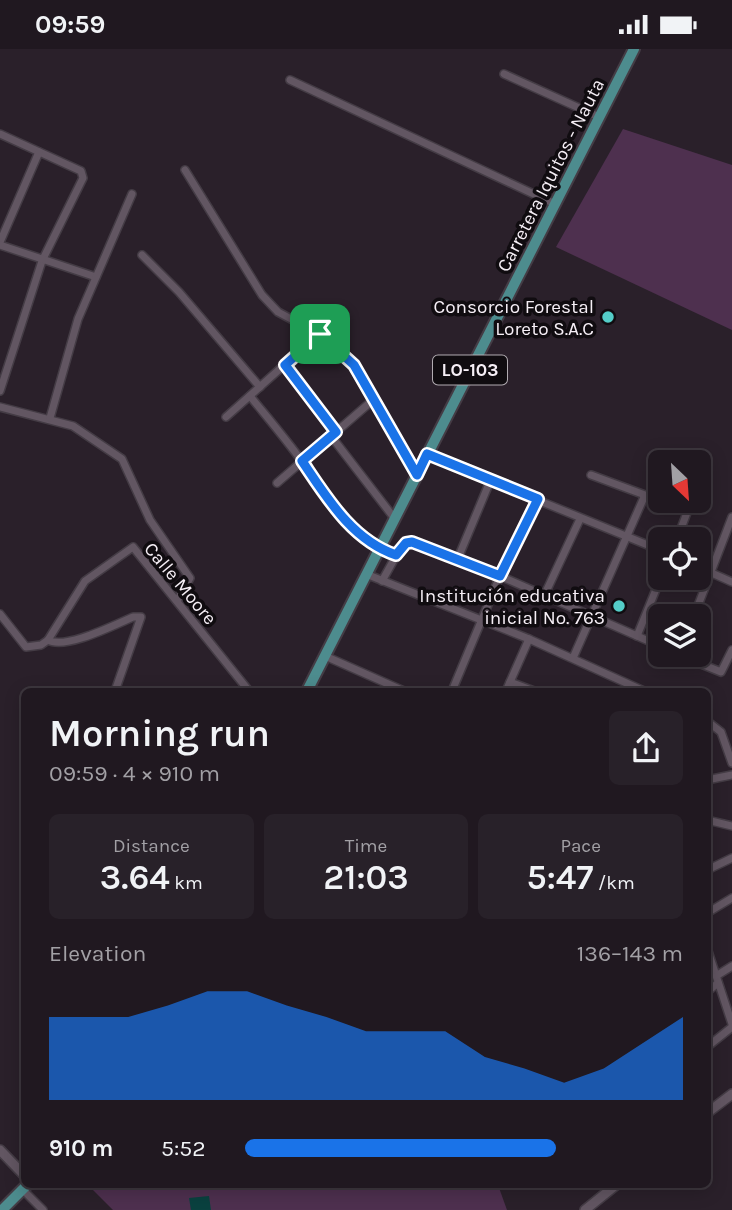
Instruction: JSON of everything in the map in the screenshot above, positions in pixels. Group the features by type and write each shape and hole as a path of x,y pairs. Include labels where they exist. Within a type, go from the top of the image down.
{"main road":[{"name":"Carretera Iquitos - Nauta","path":"309,688 634,49"},
{"path":"2,1210 24,1188"}],"street":[{"path":"504,74 600,117"},
{"path":"290,80 555,204"},
{"path":"0,134 81,171 83,178 42,261 0,391"},
{"path":"39,152 0,243 42,261 96,277"},
{"path":"185,170 262,295 278,311 320,334 354,365 417,475"},
{"path":"50,418 78,319 132,194"},
{"path":"142,255 179,292 260,387"},
{"path":"226,418 320,334"},
{"path":"285,365 395,519"},
{"path":"250,396 302,461 338,514 379,549 396,555"},
{"path":"277,483 373,400"},
{"path":"0,407 73,426 122,459 150,520 190,578 177,601"},
{"path":"427,454 648,545"},
{"path":"573,658 645,495 591,475"},
{"path":"458,558 491,479"},
{"path":"453,688 500,576 538,499"},
{"path":"732,517 711,573 732,582"},
{"path":"544,596 580,519"},
{"path":"382,581 396,555 406,543 412,542 458,558 648,641"},
{"name":"Calle Moore","path":"48,641 85,581 102,572 133,547 247,688"},
{"path":"366,574 529,639 638,688"},
{"path":"637,636 656,590"},
{"path":"0,614 26,647 48,641 58,643 75,640 133,617 141,617 116,688"},
{"path":"507,688 529,639"},
{"path":"709,667 722,672 732,650"},
{"path":"325,656 397,688"},
{"path":"510,682 526,688"},
{"path":"711,724 721,732 732,763"},
{"path":"711,779 732,775"},
{"path":"711,821 732,826"},
{"path":"711,868 732,857"},
{"path":"711,911 732,898"},
{"path":"711,961 732,1026 711,1044"},
{"path":"711,987 732,966"},
{"path":"711,1110 732,1094"},
{"path":"0,1150 21,1172"},
{"path":"26,1188 43,1210"},
{"path":"585,1210 612,1188"}],"shaded area":[{"path":"623,129 732,165 732,330 556,247"},
{"path":"91,1188 499,1188 507,1210 113,1210"},
{"path":"209,1196 211,1210 191,1210 189,1198"}],"place":[{"name":"Consorcio Forestal Loreto S.A.C","path":"608,317"},
{"name":"Institución educativa inicial No. 763","path":"619,606"}],"route":[{"path":"320,334 354,365 417,475 427,454 538,499 500,576 412,542 401,547 396,555 379,549 338,514 302,461 336,432 285,365 320,334"}]}
